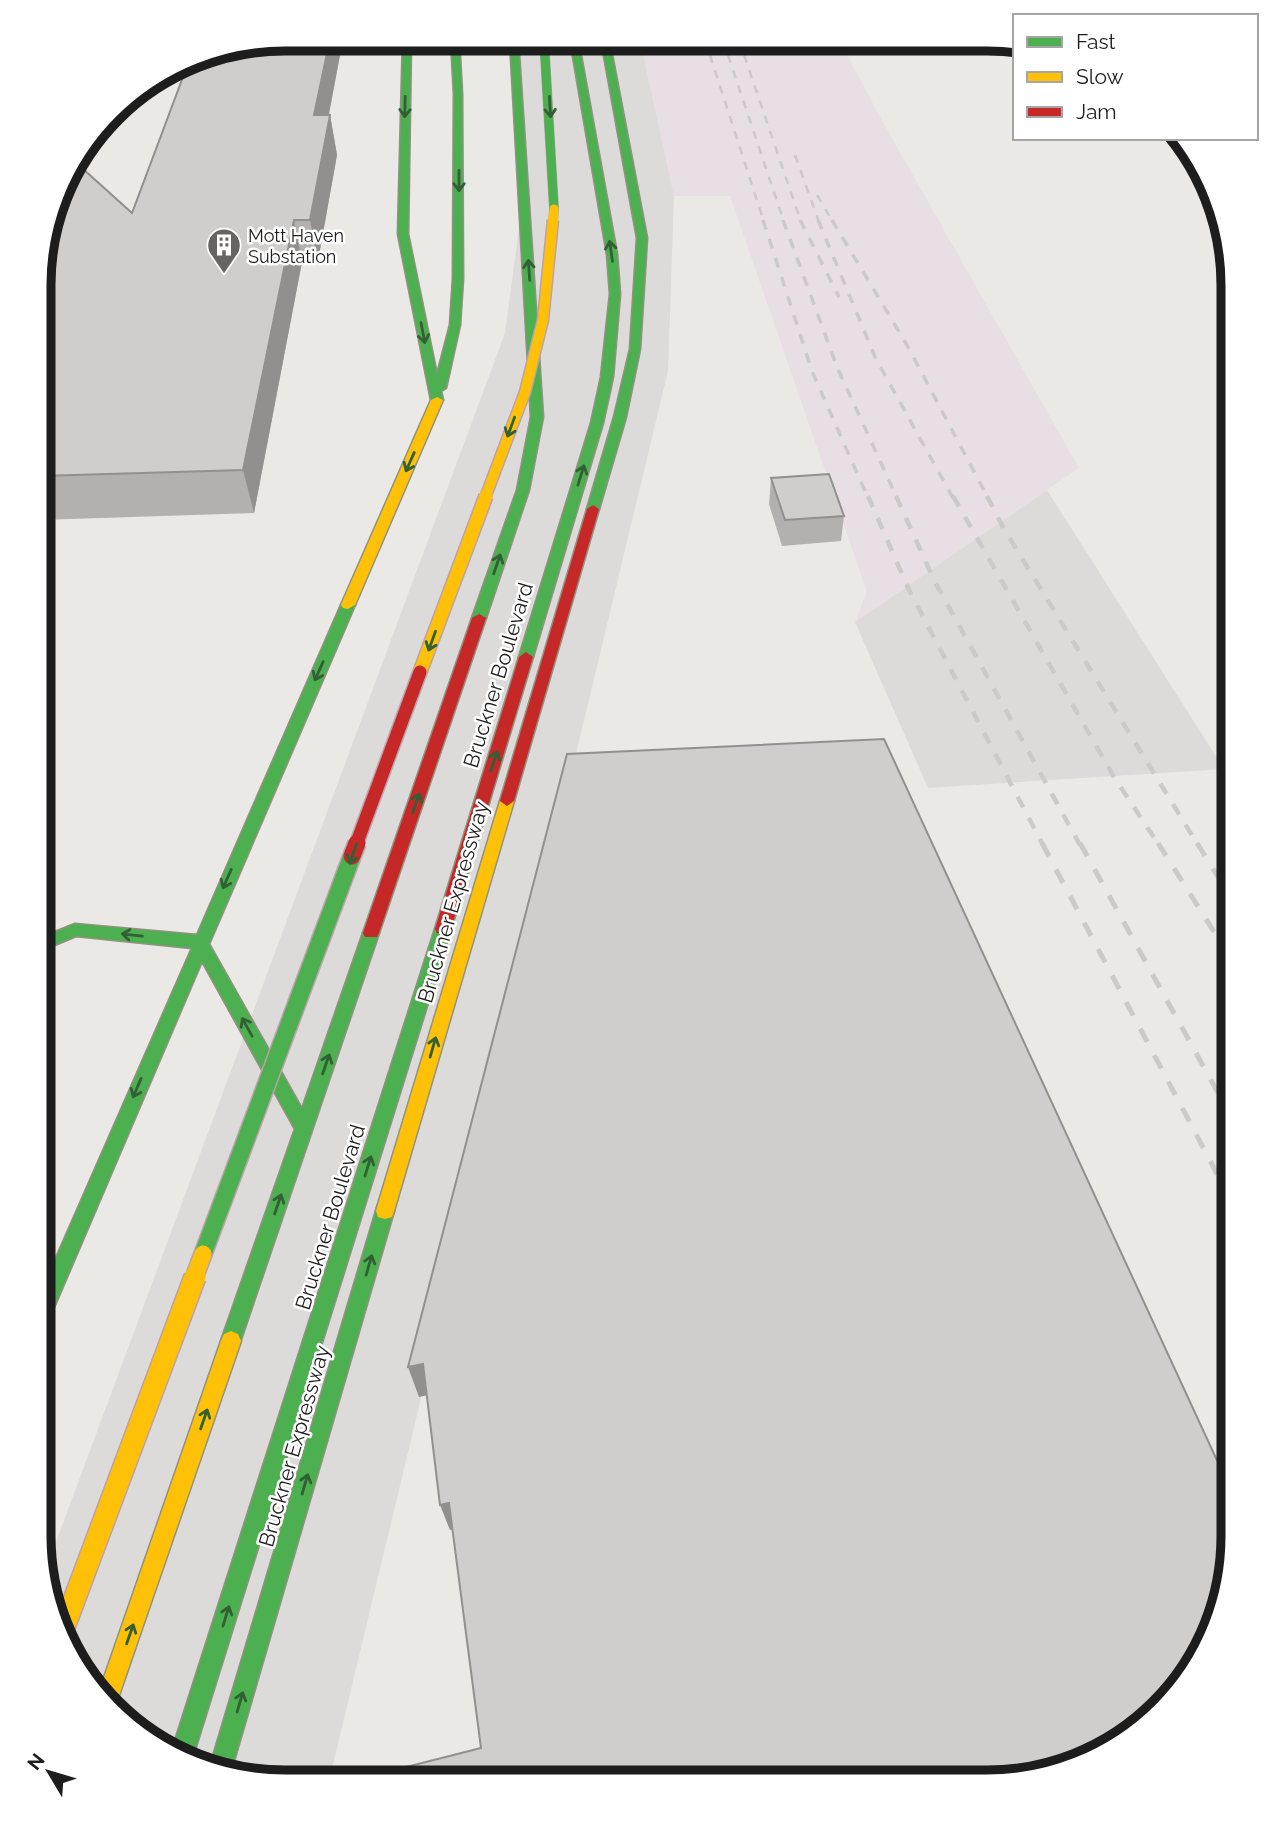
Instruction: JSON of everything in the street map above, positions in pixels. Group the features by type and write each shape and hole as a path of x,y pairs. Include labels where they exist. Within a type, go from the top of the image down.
{"main road":[{"path":"407,51 403,234 437,400"},
{"path":"51,1291 437,400 455,325 458,278 456,51"},
{"name":"Bruckner Boulevard","path":"110,1692 523,490 537,416 537,387 515,51"},
{"path":"516,67 525,51"},
{"path":"67,1620 524,393 543,320 555,204 545,51"},
{"name":"Bruckner Boulevard","path":"185,1747 430,971 597,423 607,377 615,294 612,254 576,51"},
{"name":"Bruckner Expressway","path":"223,1762 620,417 635,349 642,238 607,51"},
{"path":"537,387 553,417"},
{"path":"561,540 563,475"},
{"path":"51,940 75,930 200,942"},
{"path":"200,942 304,1129"}],"shaded area":[{"path":"642,51 845,51 1079,468 855,622 867,592 730,196 674,196"}],"pier":[{"path":"509,51 642,51 674,196 668,371 332,1770 254,1768 224,1762 168,1739 142,1722 119,1702 90,1666 75,1640 55,1582 52,1553 505,333 520,221"},
{"path":"1047,490 1221,764 1221,769 928,788 855,622"}],"building":[{"name":"Mott Haven Substation","path":"327,51 314,115 330,115 310,220 294,220 243,470 51,476 53,254 63,210 82,168 132,213 184,74 239,55"},
{"path":"829,474 844,516 785,520 771,478"},
{"path":"884,739 1221,1469 1221,1551 1217,1582 1197,1640 1163,1691 1142,1712 1091,1746 1033,1766 987,1770 394,1770 481,1748 449,1503 440,1505 423,1364 408,1367 567,754"}],"railway":[{"path":"709,51 764,222"},
{"path":"727,51 784,222"},
{"path":"743,51 801,222"},
{"path":"795,155 819,222"},
{"path":"817,195 833,222"},
{"path":"763,220 812,371 868,498"},
{"path":"783,220 837,367 897,498"},
{"path":"818,220 876,359 953,498"},
{"path":"832,220 907,345 988,498"},
{"path":"801,222 839,297"},
{"path":"868,496 909,590 1043,845"},
{"path":"896,496 934,580 1080,845"},
{"path":"953,496 1114,777 1159,845"},
{"path":"987,496 1004,529 1198,845"},
{"path":"1042,843 1221,1181"},
{"path":"1080,843 1221,1098"},
{"path":"1158,843 1221,943"},
{"path":"1197,843 1221,882"}],"traffic: fast":[{"path":"407,51 403,234 437,400"},
{"path":"440,388 455,325 458,278 456,51"},
{"path":"479,618 523,490 537,417 515,51"},
{"path":"545,51 554,209"},
{"path":"526,657 597,423 607,377 615,294 612,254 576,51"},
{"path":"593,509 620,417 635,349 642,238 607,51"},
{"path":"51,1291 348,605"},
{"path":"203,1254 352,856"},
{"path":"185,1747 443,929"},
{"path":"51,940 75,930 200,942 304,1129"},
{"path":"231,1341 371,933"},
{"path":"223,1762 385,1211"}],"traffic: slow":[{"path":"420,672 525,392 543,320 554,209"},
{"path":"348,605 437,400"},
{"path":"385,1211 507,801"},
{"path":"67,1620 203,1254"},
{"path":"110,1692 231,1341"}],"traffic: jam":[{"path":"507,801 593,509"},
{"path":"371,933 479,618"},
{"path":"443,929 526,657"},
{"path":"352,856 420,672"}],"place":[{"name":"Mott Haven Substation","path":"224,275"}]}
